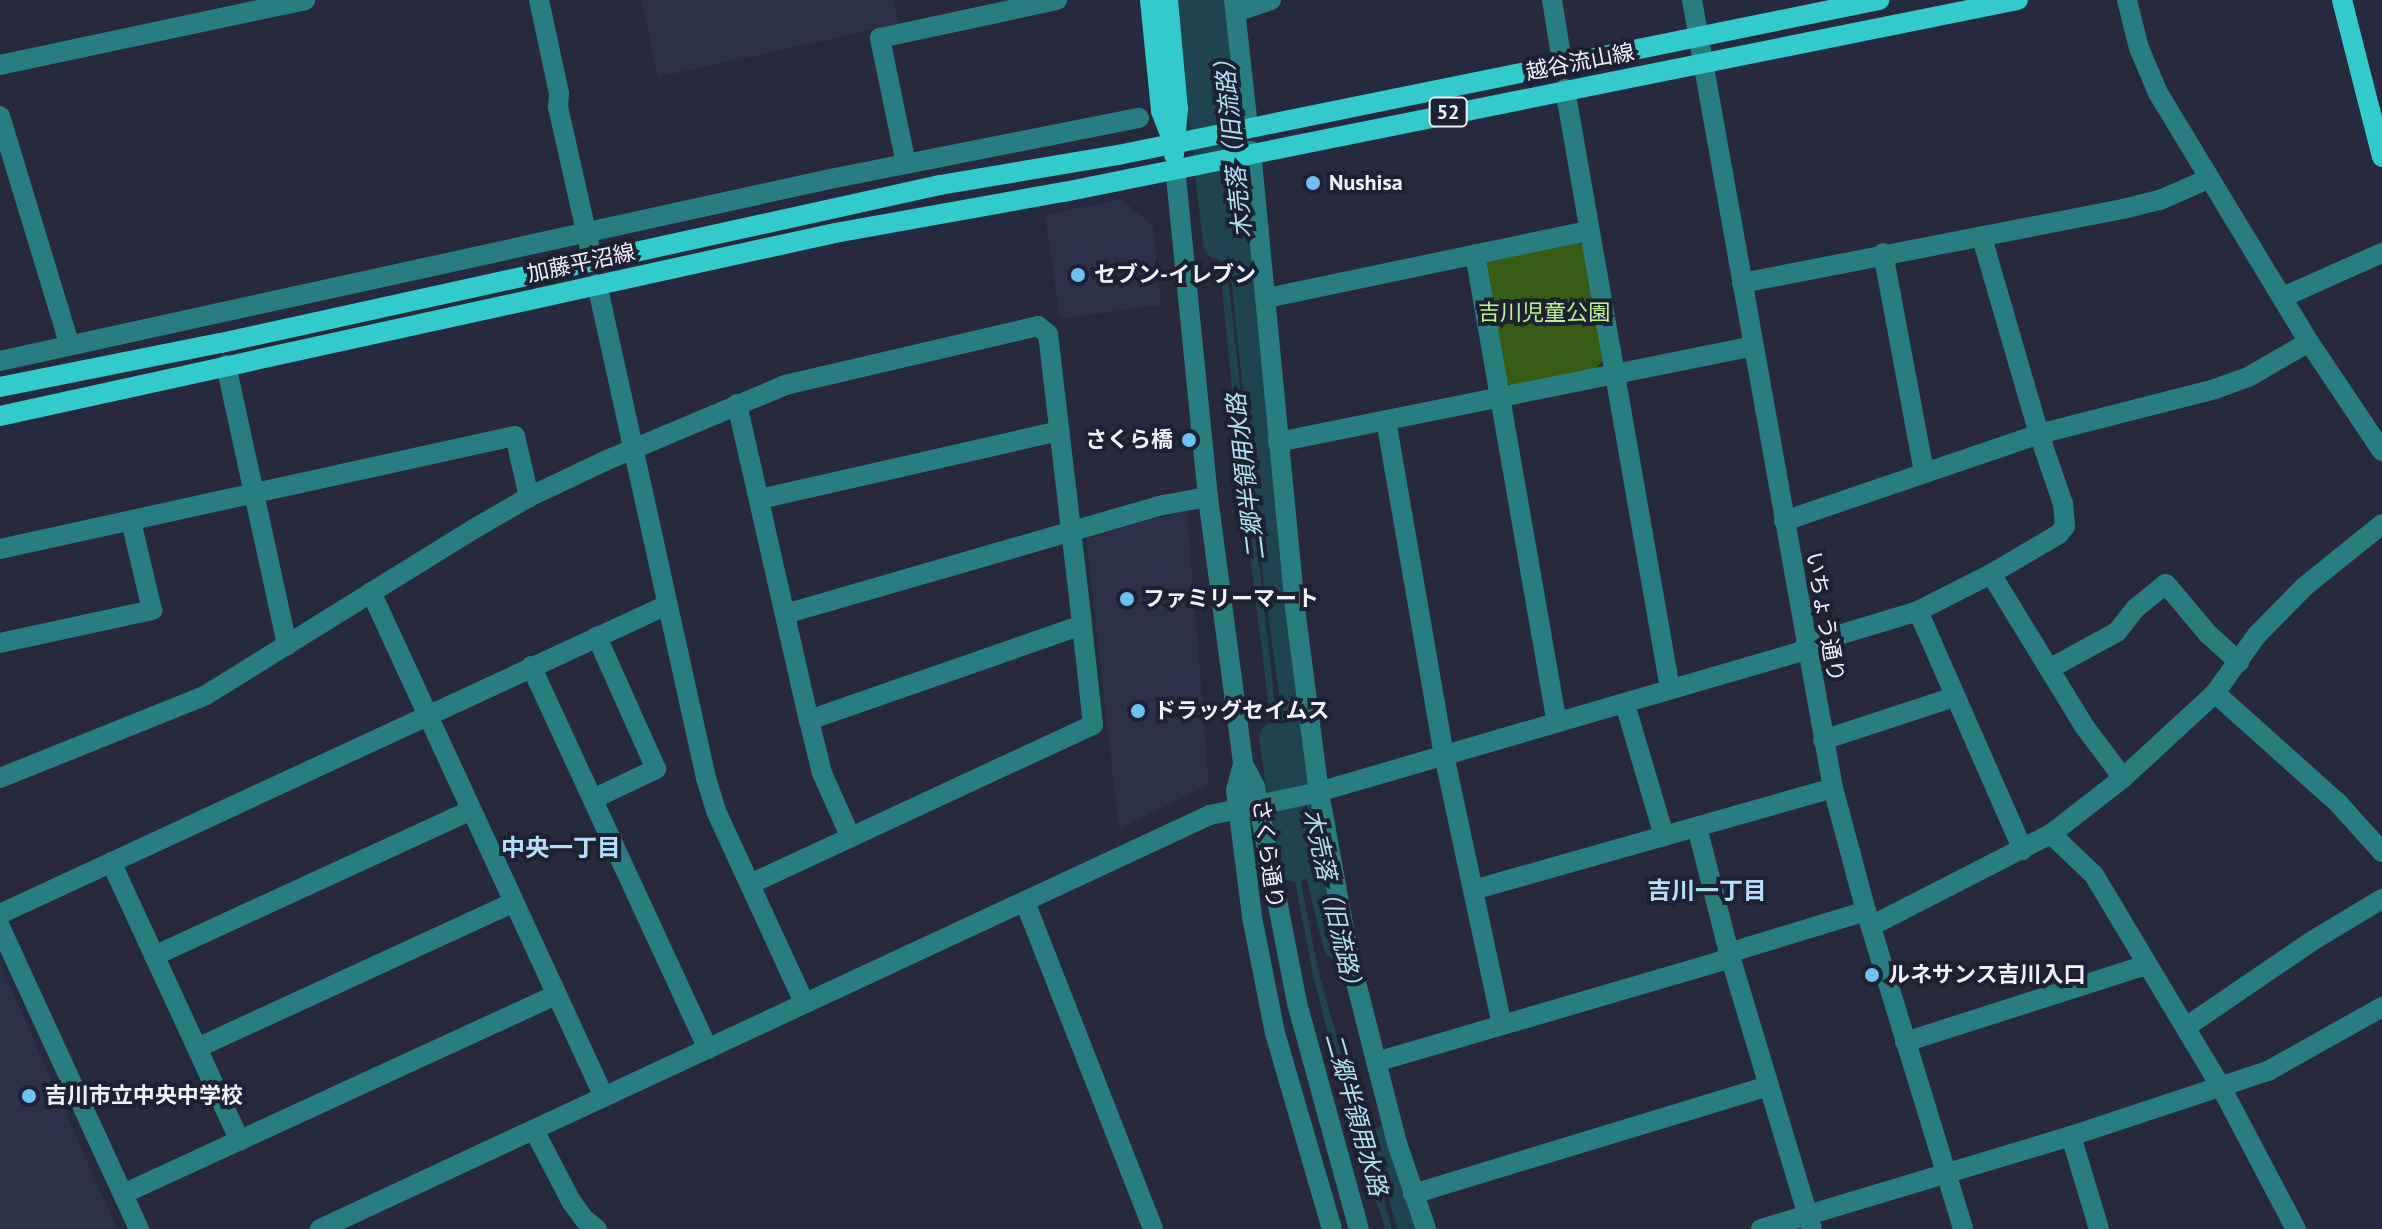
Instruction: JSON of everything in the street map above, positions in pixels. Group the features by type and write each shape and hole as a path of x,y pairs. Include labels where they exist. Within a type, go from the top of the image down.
{"main road":[{"path":"1150,0 1161,111 1174,143"},
{"path":"1168,0 1178,109 1175,167"},
{"name":"越谷流山線","path":"1175,167 2018,0"},
{"path":"2342,0 2382,157"},
{"name":"越谷流山線","path":"1174,143 1869,1"},
{"name":"加藤平沼線","path":"0,387 221,343 940,185 1174,143"},
{"name":"加藤平沼線","path":"0,416 597,284 1175,167"}],"street":[{"path":"0,65 244,6 305,0"},
{"path":"539,0 559,93 558,107 593,262"},
{"path":"906,164 880,38 1057,0"},
{"path":"1244,128 1235,6 1271,0"},
{"path":"1552,0 1562,62"},
{"name":"いちょう通り","path":"1692,0 1805,648 1833,788 1905,1042 1963,1229"},
{"path":"2127,0 2139,48 2158,93 2309,342 2382,451"},
{"path":"1565,89 1670,689"},
{"path":"0,116 70,346"},
{"path":"0,361 822,181 1139,118"},
{"path":"1251,151 1278,442 1317,792 1348,951 1413,1194 1426,1229"},
{"name":"さくら通り","path":"1175,167 1208,497 1243,764 1236,790 1257,807 1297,1003 1359,1229"},
{"path":"1742,283 1883,253 1982,238 2160,200 2208,179"},
{"path":"822,181 827,210"},
{"path":"1267,298 1589,231"},
{"path":"320,1229 1203,818 1317,792 1625,704 1918,611 1991,574 2059,534 2065,526 2063,504 2039,434 1982,238"},
{"path":"1883,253 1924,473"},
{"path":"2283,297 2382,253"},
{"path":"1475,254 1557,722"},
{"path":"597,284 706,778 716,811 804,1002"},
{"path":"215,313 221,343"},
{"path":"0,778 206,695 529,497 737,404 802,380 1038,326 1048,334 1093,725 750,884"},
{"path":"1784,521 2039,434 2215,389 2250,376 2309,342"},
{"path":"1278,442 1753,346"},
{"path":"226,365 287,645"},
{"path":"737,404 822,773 850,836"},
{"path":"1386,420 1444,755 1502,1025"},
{"path":"760,499 1059,431"},
{"path":"0,549 515,436 529,497"},
{"path":"785,614 1163,505 1208,497"},
{"path":"0,643 152,610 131,521"},
{"path":"1376,1062 1721,961 1738,950 1869,919 2023,850 2051,834 2123,778 2215,693 2257,635 2304,587 2382,524"},
{"path":"1991,574 2084,726 2123,778"},
{"path":"2049,669 2117,632 2136,608 2166,584 2208,634 2239,662"},
{"path":"371,592 604,1097"},
{"path":"0,914 667,605"},
{"path":"1918,611 2023,850"},
{"path":"809,720 1082,625"},
{"path":"593,799 656,769 597,637"},
{"path":"531,666 708,1049"},
{"path":"2215,693 2338,803 2382,852"},
{"path":"1823,740 1954,697"},
{"path":"1625,704 1664,836"},
{"path":"1473,890 1833,788"},
{"name":"さくら通り","path":"1257,807 1252,917 1275,1033 1332,1229"},
{"path":"154,956 471,810"},
{"path":"1697,827 1730,956 1810,1222"},
{"path":"2051,834 2094,875 2221,1087 2296,1229"},
{"path":"111,862 240,1141"},
{"path":"2186,1027 2312,941 2382,899"},
{"path":"197,1048 514,902"},
{"path":"1025,902 1153,1229"},
{"path":"0,927 139,1229"},
{"path":"1905,1042 2147,965"},
{"path":"123,1194 556,995"},
{"path":"1761,1229 1810,1222 1947,1173 2221,1087 2292,1059 2382,1007"},
{"path":"1413,1194 1769,1086"},
{"path":"534,1130 571,1201 584,1219 597,1229"},
{"path":"2071,1136 2099,1229"}],"shaded area":[{"path":"641,0 894,0 899,24 658,77"},
{"path":"1122,199 1153,227 1161,305 1060,319 1045,215"},
{"path":"1187,510 1209,785 1119,829 1086,538"},
{"name":"吉川市立中央中学校","path":"0,963 117,1229 0,1229"}],"green space":[{"name":"吉川児童公園","path":"1577,240 1583,245 1603,361 1596,368 1511,386 1505,381 1485,265 1488,260"}],"water":[{"path":"1187,0 1193,0 1207,98 1199,94"},
{"path":"1219,197 1283,778 1278,781 1243,498 1213,199"},
{"path":"1289,822 1319,974 1392,1229 1385,1229 1347,1108 1313,975 1284,823"}],"waterway":[{"name":"二郷半領用水路","path":"1191,0 1219,243"},
{"name":"木売落（旧流路）","path":"1218,0 1277,560 1317,855 1339,944"},
{"name":"二郷半領用水路","path":"1275,738 1295,866"},
{"name":"木売落（旧流路）","path":"1388,1140 1414,1229"}],"place":[{"name":"Nushisa","path":"1313,183"},
{"name":"セブン-イレブン","path":"1078,275"},
{"name":"さくら橋","path":"1189,440"},
{"name":"ファミリーマート","path":"1127,599"},
{"name":"ドラッグセイムス","path":"1138,711"},
{"name":"ルネサンス吉川入口","path":"1872,975"},
{"name":"吉川市立中央中学校","path":"29,1096"}],"district":[{"name":"中央一丁目","path":"561,848"},
{"name":"吉川一丁目","path":"1707,891"}]}
